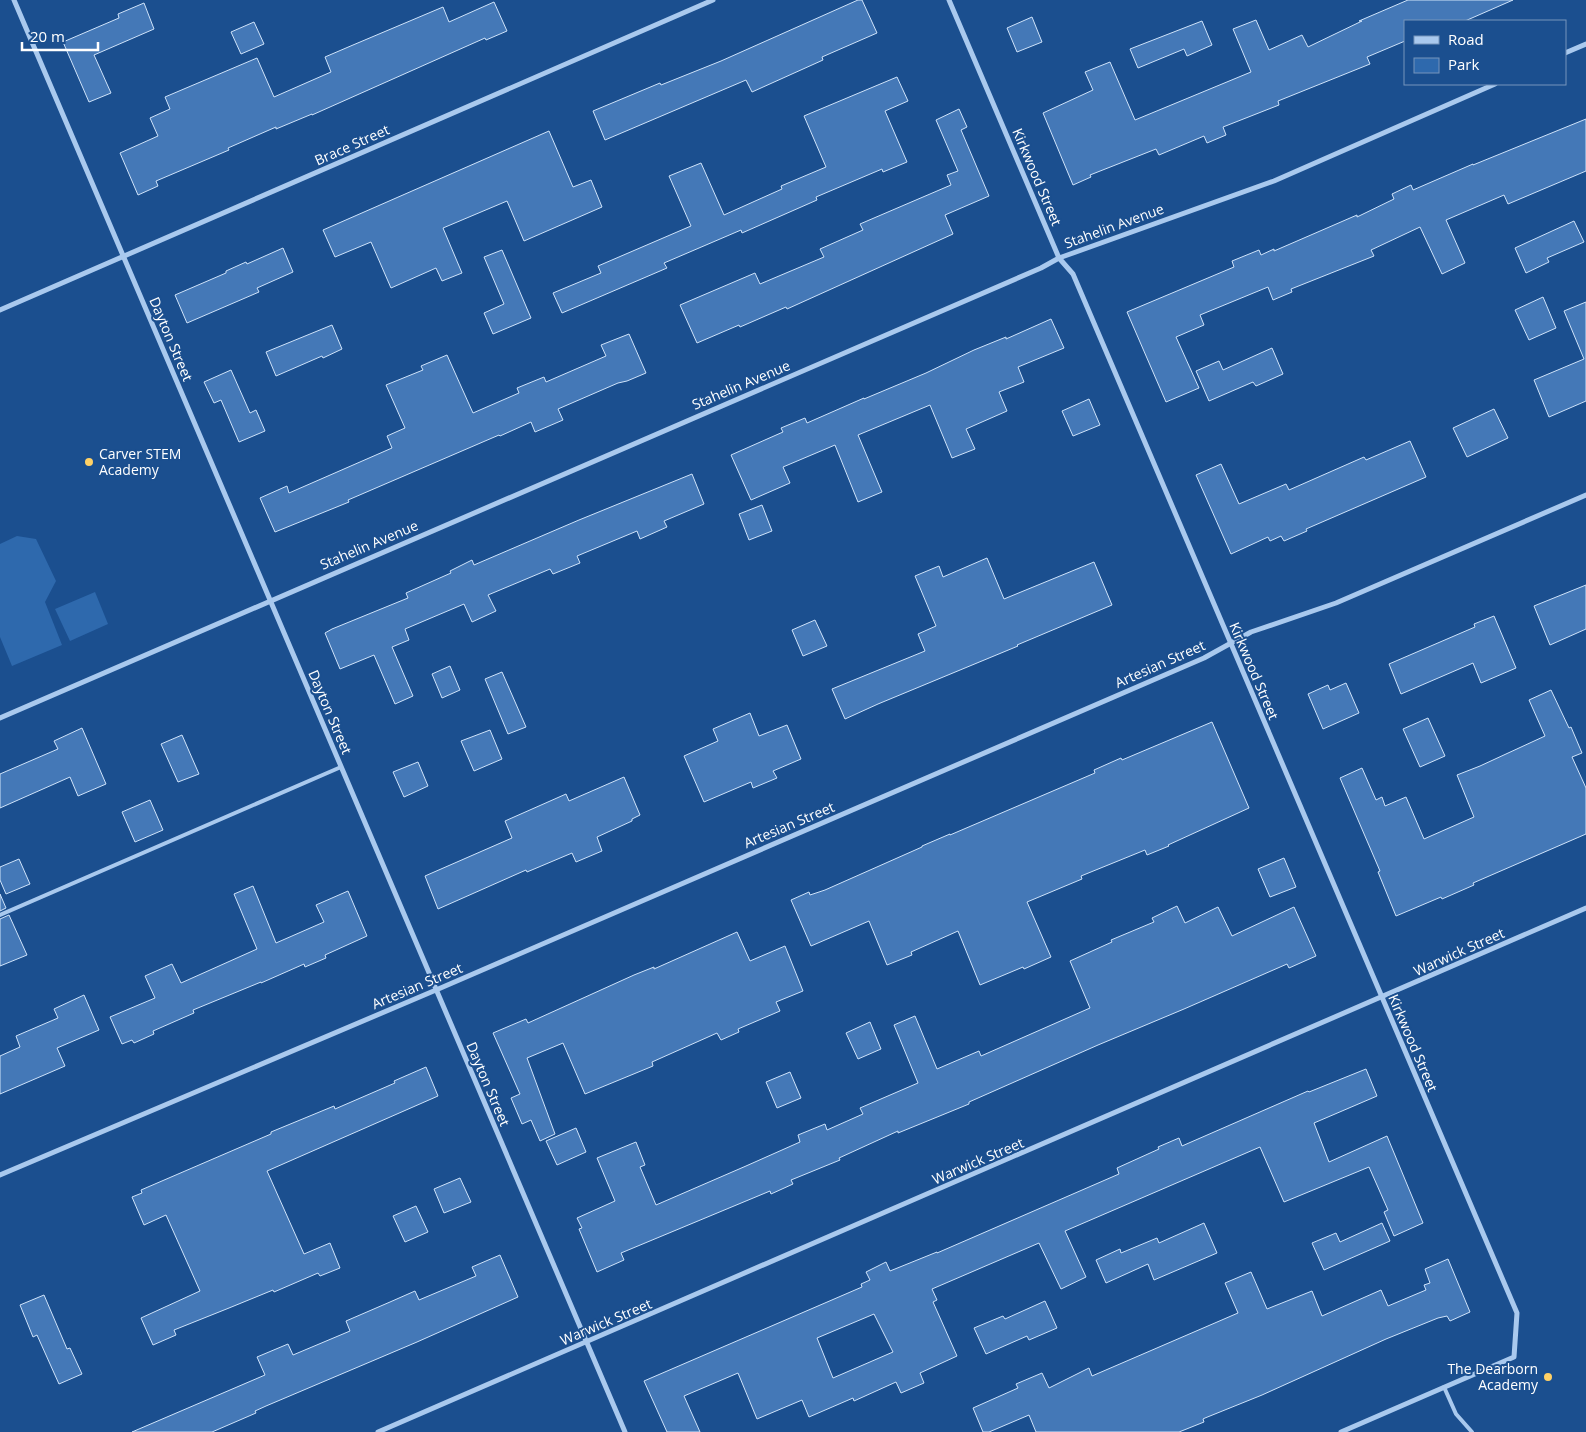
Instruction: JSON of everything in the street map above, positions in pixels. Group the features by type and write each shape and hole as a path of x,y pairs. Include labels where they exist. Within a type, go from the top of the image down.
{"street":[{"name":"Dayton Street","path":"14,0 624,1432"},
{"name":"Brace Street","path":"0,310 713,0"},
{"name":"Kirkwood Street","path":"949,0 1059,258 1073,274 1517,1313 1514,1357 1444,1387"},
{"path":"1566,53 1586,44"},
{"name":"Stahelin Avenue","path":"0,718 1022,276 1059,258 1274,181 1494,85"},
{"name":"Artesian Street","path":"0,1175 436,990 1204,658 1251,632 1336,603 1586,495"},
{"name":"Warwick Street","path":"378,1432 587,1343 1586,908"},
{"path":"1341,1432 1444,1387"}],"lane":[{"path":"0,915 341,767"},
{"path":"1444,1387 1456,1414 1472,1432"}],"green space":[{"path":"17,536 36,539 56,581 45,602 62,645 12,666 0,637 0,544"},
{"path":"95,592 108,624 70,641 55,609"}],"building":[{"path":"858,0 862,0 877,33 822,57 823,60 752,92 746,80 605,140 593,111 660,83 661,85 721,61"},
{"path":"1408,0 1513,0 1467,20 1404,20 1404,41 1367,57 1370,64 1278,101 1279,105 1223,127 1226,135 1207,143 1204,136 1159,155 1156,149 1090,175 1091,177 1073,185 1043,113 1093,90 1085,72 1110,62 1135,120 1251,72 1233,29 1256,20 1269,50 1302,35 1308,47 1362,21 1359,21"},
{"path":"494,2 507,31 486,40 485,38 312,115 276,129 276,127 228,148 229,150 156,181 158,186 138,195 120,153 158,136 150,118 170,109 165,97 257,58 274,97 331,72 325,57 443,7 449,22"},
{"path":"144,3 154,29 94,55 111,93 89,102 63,42 119,18 118,14"},
{"path":"1032,17 1042,42 1017,52 1007,28"},
{"path":"1202,21 1212,45 1187,56 1184,49 1138,68 1130,49"},
{"path":"254,22 264,44 241,54 231,32"},
{"path":"897,77 908,101 885,111 907,162 883,172 882,169 816,197 817,200 742,233 741,230 664,263 667,268 562,313 553,293 601,273 598,266 691,226 669,176 701,163 724,215 782,189 781,186 826,167 804,116"},
{"path":"959,109 967,127 961,130 989,196 945,215 953,234 787,309 786,307 697,343 680,305 755,273 760,284 824,257 820,249 863,230 860,224 951,185 947,175 958,171 936,120"},
{"path":"1586,119 1586,171 1508,204 1504,195 1446,220 1465,263 1442,274 1420,227 1371,250 1374,256 1291,289 1292,292 1273,300 1268,287 1200,315 1204,325 1176,337 1199,388 1166,402 1127,312 1234,267 1232,261 1259,250 1261,255 1274,249 1274,251 1357,215 1357,217 1394,199 1392,194 1411,185 1413,190"},
{"path":"549,131 573,187 591,180 602,207 524,241 507,201 443,228 462,273 442,281 436,268 391,288 371,242 335,257 323,230"},
{"path":"1574,221 1584,242 1547,258 1549,262 1526,273 1515,248"},
{"path":"283,248 293,272 257,288 259,292 187,323 175,295 226,273 226,271 246,262 247,264"},
{"path":"502,250 531,318 493,334 484,313 504,304 484,257"},
{"path":"1543,297 1556,328 1529,340 1515,310"},
{"path":"1586,302 1586,401 1549,417 1534,380 1584,359 1564,311"},
{"path":"1051,319 1064,348 1018,367 1024,382 999,392 1007,411 966,429 975,449 952,458 930,405 858,435 882,492 858,502 835,445 783,467 790,483 751,500 731,455 783,432 781,428 805,418 807,423 926,373 974,350 1006,337 1006,339"},
{"path":"332,325 342,349 276,376 266,352"},
{"path":"629,334 646,373 558,409 563,420 535,432 531,422 348,500 349,502 275,532 260,498 287,486 289,493 392,448 387,436 405,428 386,385 423,370 421,366 447,355 473,413 519,393 517,388 544,377 546,382 606,356 601,345"},
{"path":"1272,348 1283,374 1256,386 1253,382 1209,401 1196,371 1219,361 1223,370"},
{"path":"231,370 250,413 256,410 265,431 239,442 221,400 214,403 204,382"},
{"path":"1089,399 1100,425 1073,436 1062,411"},
{"path":"1494,409 1508,438 1467,457 1453,428"},
{"path":"1410,441 1426,477 1306,529 1307,531 1284,541 1281,536 1270,541 1268,537 1231,554 1196,475 1221,464 1239,504 1286,484 1289,490 1364,457 1366,460"},
{"path":"692,474 704,504 664,521 667,527 640,539 637,531 577,556 580,563 553,574 550,569 488,595 496,611 472,622 464,604 405,629 409,640 392,647 413,696 395,704 374,655 340,669 325,633 332,629 408,598 406,593 451,573 450,571 472,560 474,565"},
{"path":"762,505 772,531 749,540 739,514"},
{"path":"987,558 1004,599 1094,562 1112,605 845,719 832,689 925,651 918,634 936,626 915,576 939,566 943,577"},
{"path":"1586,585 1586,629 1550,645 1534,606"},
{"path":"1494,616 1516,668 1481,683 1473,663 1401,694 1389,664 1475,627 1474,624"},
{"path":"815,620 827,646 803,656 792,630"},
{"path":"450,666 460,690 442,698 432,674"},
{"path":"502,672 526,727 508,734 485,679"},
{"path":"1346,683 1359,713 1323,729 1308,694 1328,685 1330,690"},
{"path":"1551,690 1569,728 1571,727 1582,753 1572,757 1586,788 1586,834 1473,883 1474,885 1442,899 1441,897 1396,916 1378,872 1380,871 1340,778 1362,768 1376,800 1382,797 1385,806 1406,797 1424,839 1474,817 1457,775 1545,736 1529,700"},
{"path":"750,713 759,736 787,725 801,759 773,771 777,778 753,788 751,782 704,802 684,756 718,741 713,729"},
{"path":"1428,718 1445,756 1420,767 1403,729"},
{"path":"1212,722 1249,808 1169,846 1147,855 1145,850 1081,876 1082,879 1027,902 1051,957 980,985 958,931 911,952 912,955 887,965 869,921 811,946 791,900 809,892 810,895 825,890 922,846 1095,773 1094,770 1121,758 1122,760"},
{"path":"82,728 106,784 78,796 70,777 0,808 0,774 58,749 54,741"},
{"path":"490,730 502,759 474,771 461,741"},
{"path":"182,735 199,774 178,782 161,744"},
{"path":"418,762 428,786 404,797 393,772"},
{"path":"624,777 640,815 632,819 632,821 597,837 602,851 576,862 572,853 527,872 526,870 438,909 425,876 512,838 505,821 566,794 569,801"},
{"path":"150,800 163,830 135,842 122,812"},
{"path":"1284,858 1296,887 1270,897 1258,869"},
{"path":"19,859 30,884 6,894 0,880 0,867"},
{"path":"253,886 276,943 324,922 316,905 348,891 367,936 325,955 326,958 305,967 304,964 193,1010 194,1013 153,1031 154,1034 134,1043 132,1040 122,1044 110,1017 155,998 145,976 172,964 181,983 257,949 234,894"},
{"path":"0,894 6,908 0,911"},
{"path":"1177,906 1185,923 1218,907 1232,936 1294,907 1316,956 1289,968 1287,964 1098,1045 969,1102 969,1104 898,1133 898,1131 839,1158 840,1160 791,1180 793,1184 771,1194 770,1191 621,1253 624,1260 597,1272 579,1229 582,1228 577,1218 615,1201 597,1158 636,1142 645,1165 640,1167 656,1205 746,1166 800,1142 798,1135 825,1124 827,1130 863,1114 860,1108 918,1083 894,1025 915,1016 937,1069 979,1051 981,1056 1090,1008 1070,961 1112,942 1111,940 1154,922 1152,918"},
{"path":"9,915 27,955 0,966 0,919"},
{"path":"737,932 750,961 785,946 803,991 776,1002 780,1011 738,1029 739,1032 721,1040 717,1033 652,1062 653,1066 585,1094 563,1043 527,1058 555,1134 540,1141 531,1120 522,1124 511,1098 520,1094 493,1033 526,1019 528,1023 634,975 654,967 654,969"},
{"path":"84,995 99,1030 57,1048 65,1066 0,1094 0,1056 20,1047 16,1036 58,1018 54,1009"},
{"path":"870,1022 881,1049 858,1059 846,1033"},
{"path":"426,1067 438,1096 267,1171 304,1254 330,1243 340,1268 320,1276 318,1273 174,1330 176,1335 153,1345 141,1318 200,1291 166,1215 144,1225 132,1197 142,1193 141,1190 271,1134 271,1132 334,1106 335,1109 395,1083 394,1081"},
{"path":"1366,1069 1377,1096 1314,1123 1329,1162 1387,1136 1423,1223 1394,1236 1384,1212 1388,1210 1369,1167 1284,1202 1260,1147 1065,1231 1086,1277 1061,1289 1039,1243 932,1289 937,1300 933,1302 957,1356 920,1373 924,1383 901,1393 896,1382 854,1401 853,1398 809,1417 802,1400 757,1419 738,1373 684,1396 700,1432 667,1432 644,1381 862,1287 861,1284 870,1280 866,1272 886,1262 890,1271 937,1253 1119,1174 1117,1168 1159,1149 1158,1147 1179,1138 1182,1146","holes":["874,1314 893,1352 833,1378 817,1338"]},
{"path":"790,1072 801,1098 777,1108 766,1082"},
{"path":"576,1128 586,1152 557,1165 546,1141"},
{"path":"460,1178 471,1202 444,1213 434,1189"},
{"path":"416,1206 428,1232 405,1242 393,1216"},
{"path":"1204,1223 1217,1253 1154,1280 1148,1264 1106,1283 1096,1260 1120,1249 1121,1253 1157,1238 1159,1243"},
{"path":"1382,1223 1390,1241 1324,1270 1312,1243 1336,1233 1340,1242"},
{"path":"500,1255 518,1297 266,1406 255,1411 256,1413 212,1432 132,1432 265,1375 257,1357 288,1344 293,1355 350,1331 346,1321 415,1291 419,1300 476,1276 472,1267"},
{"path":"1448,1259 1470,1312 1450,1321 1447,1316 1438,1318 1386,1339 1262,1395 1205,1418 1203,1419 1204,1422 1179,1432 1036,1432 1029,1415 989,1432 983,1432 973,1408 1018,1388 1016,1384 1042,1373 1049,1388 1089,1368 1092,1376 1238,1313 1225,1283 1251,1272 1267,1309 1312,1291 1322,1316 1381,1290 1388,1306 1426,1290 1424,1285 1430,1283 1425,1269"},
{"path":"44,1295 67,1349 70,1348 82,1374 59,1384 37,1335 33,1337 20,1305"},
{"path":"1045,1301 1057,1328 1029,1340 1027,1336 986,1354 974,1328 1003,1316 1005,1319"}],"place":[{"name":"Carver STEM Academy","path":"89,462"},
{"name":"The Dearborn Academy","path":"1548,1377"}]}
